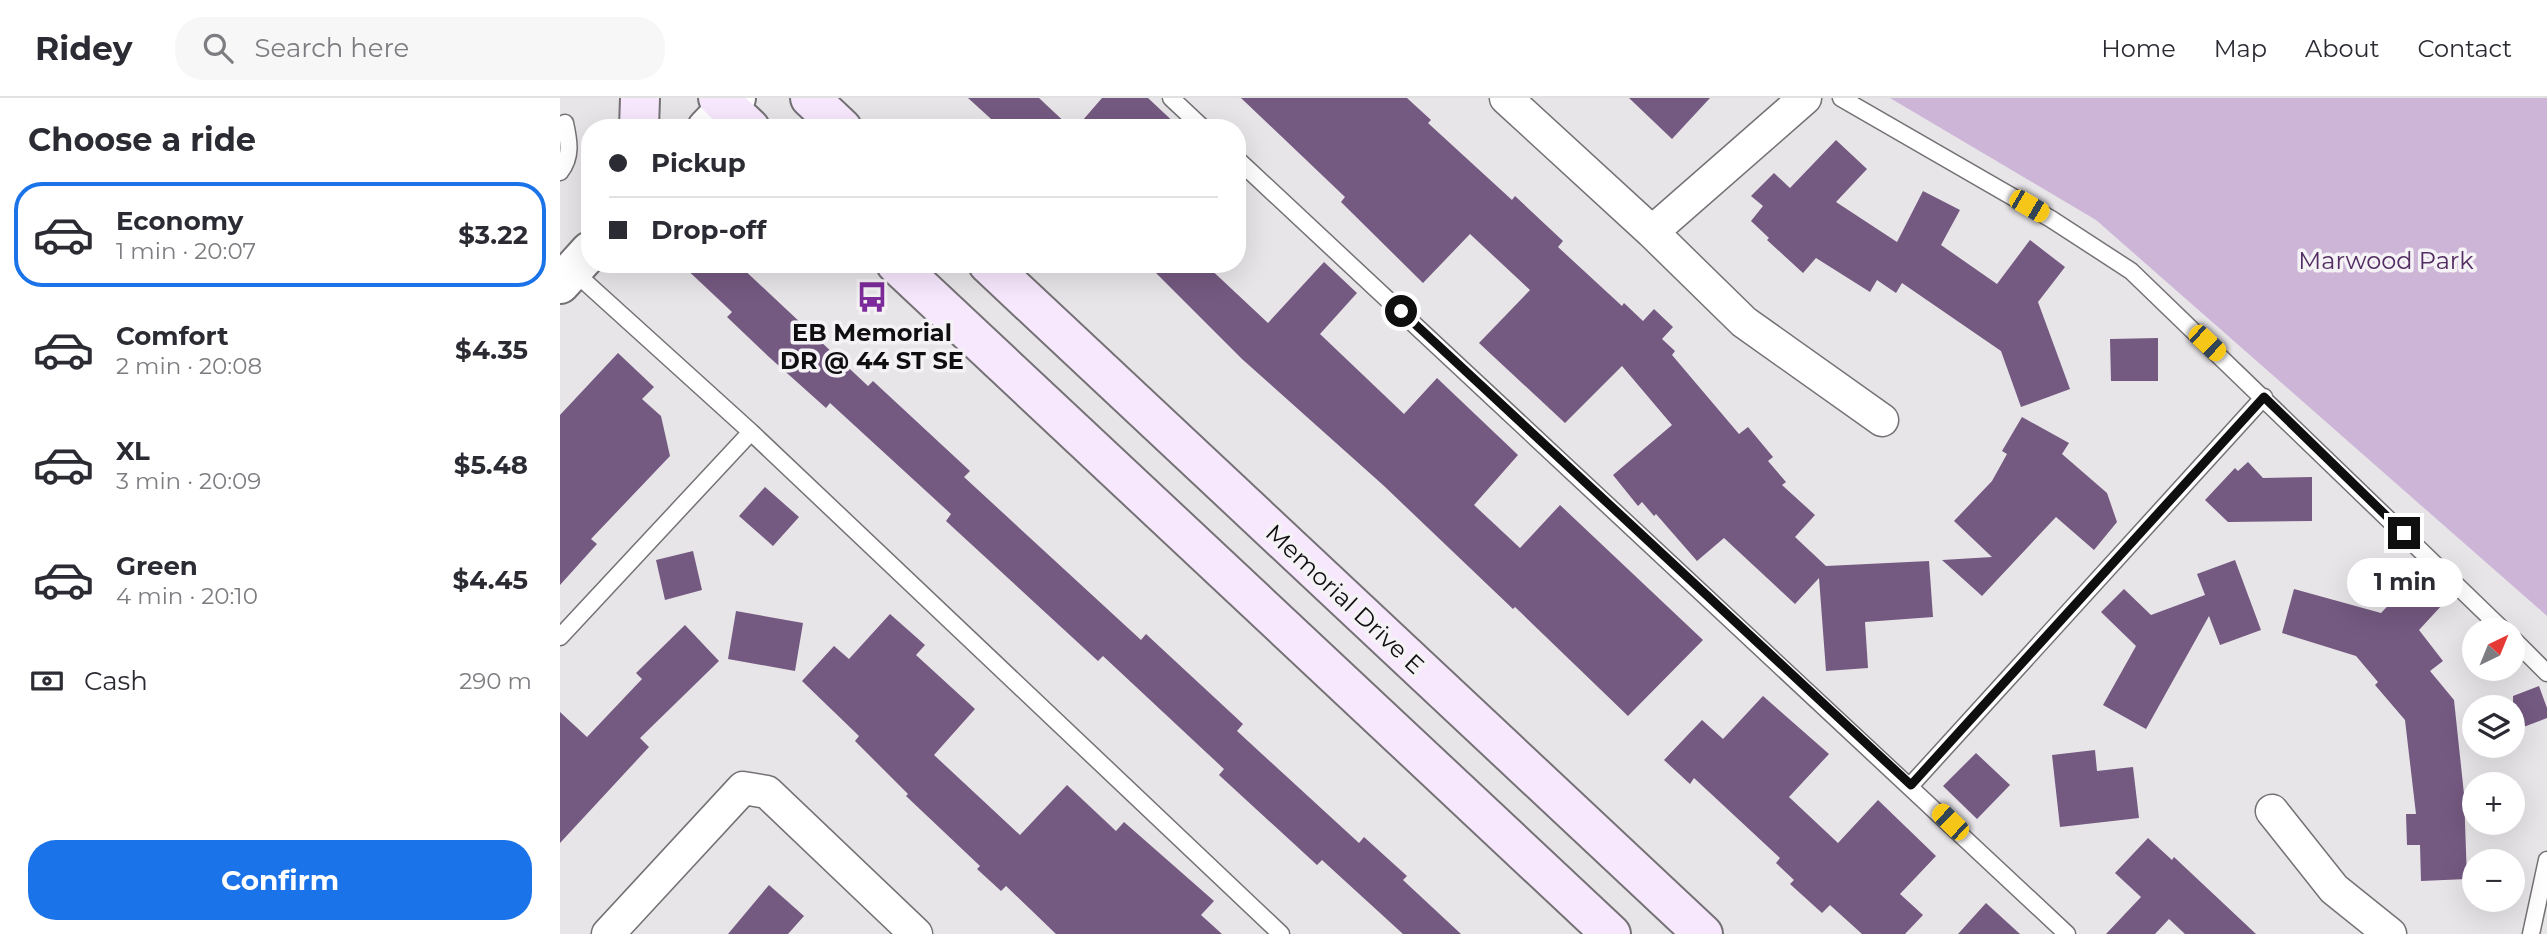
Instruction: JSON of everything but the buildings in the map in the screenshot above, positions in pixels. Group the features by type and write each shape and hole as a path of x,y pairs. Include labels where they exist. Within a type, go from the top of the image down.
{"main road":[{"path":"639,119 640,98"},
{"path":"810,98 832,119"},
{"path":"906,273 1611,934"},
{"name":"Memorial Drive E","path":"998,273 1703,934"}],"street":[{"path":"1506,98 1652,232 1744,322 1882,420"},
{"path":"1652,232 1805,98"},
{"path":"608,934 743,788 767,792 916,934"},
{"path":"2272,811 2334,889 2390,934"}],"lane":[{"path":"1171,98 1193,119"},
{"path":"1840,98 2052,219 2131,271 2491,618"},
{"path":"560,172 567,163 569,142 565,123"},
{"path":"1246,167 1911,785 2067,934"},
{"path":"570,266 751,432 1280,934"},
{"path":"1911,785 2264,397"},
{"path":"560,637 751,432"},
{"path":"2525,651 2547,673"},
{"path":"2531,934 2547,860"}],"green space":[{"name":"Marwood Park","path":"1890,98 2547,98 2547,616 2096,220"}],"place":[{"name":"EB Memorial DR @ 44 ST SE","path":"872,297"}],"route":[{"path":"1401,311 1911,785 2264,397 2404,533"}]}
